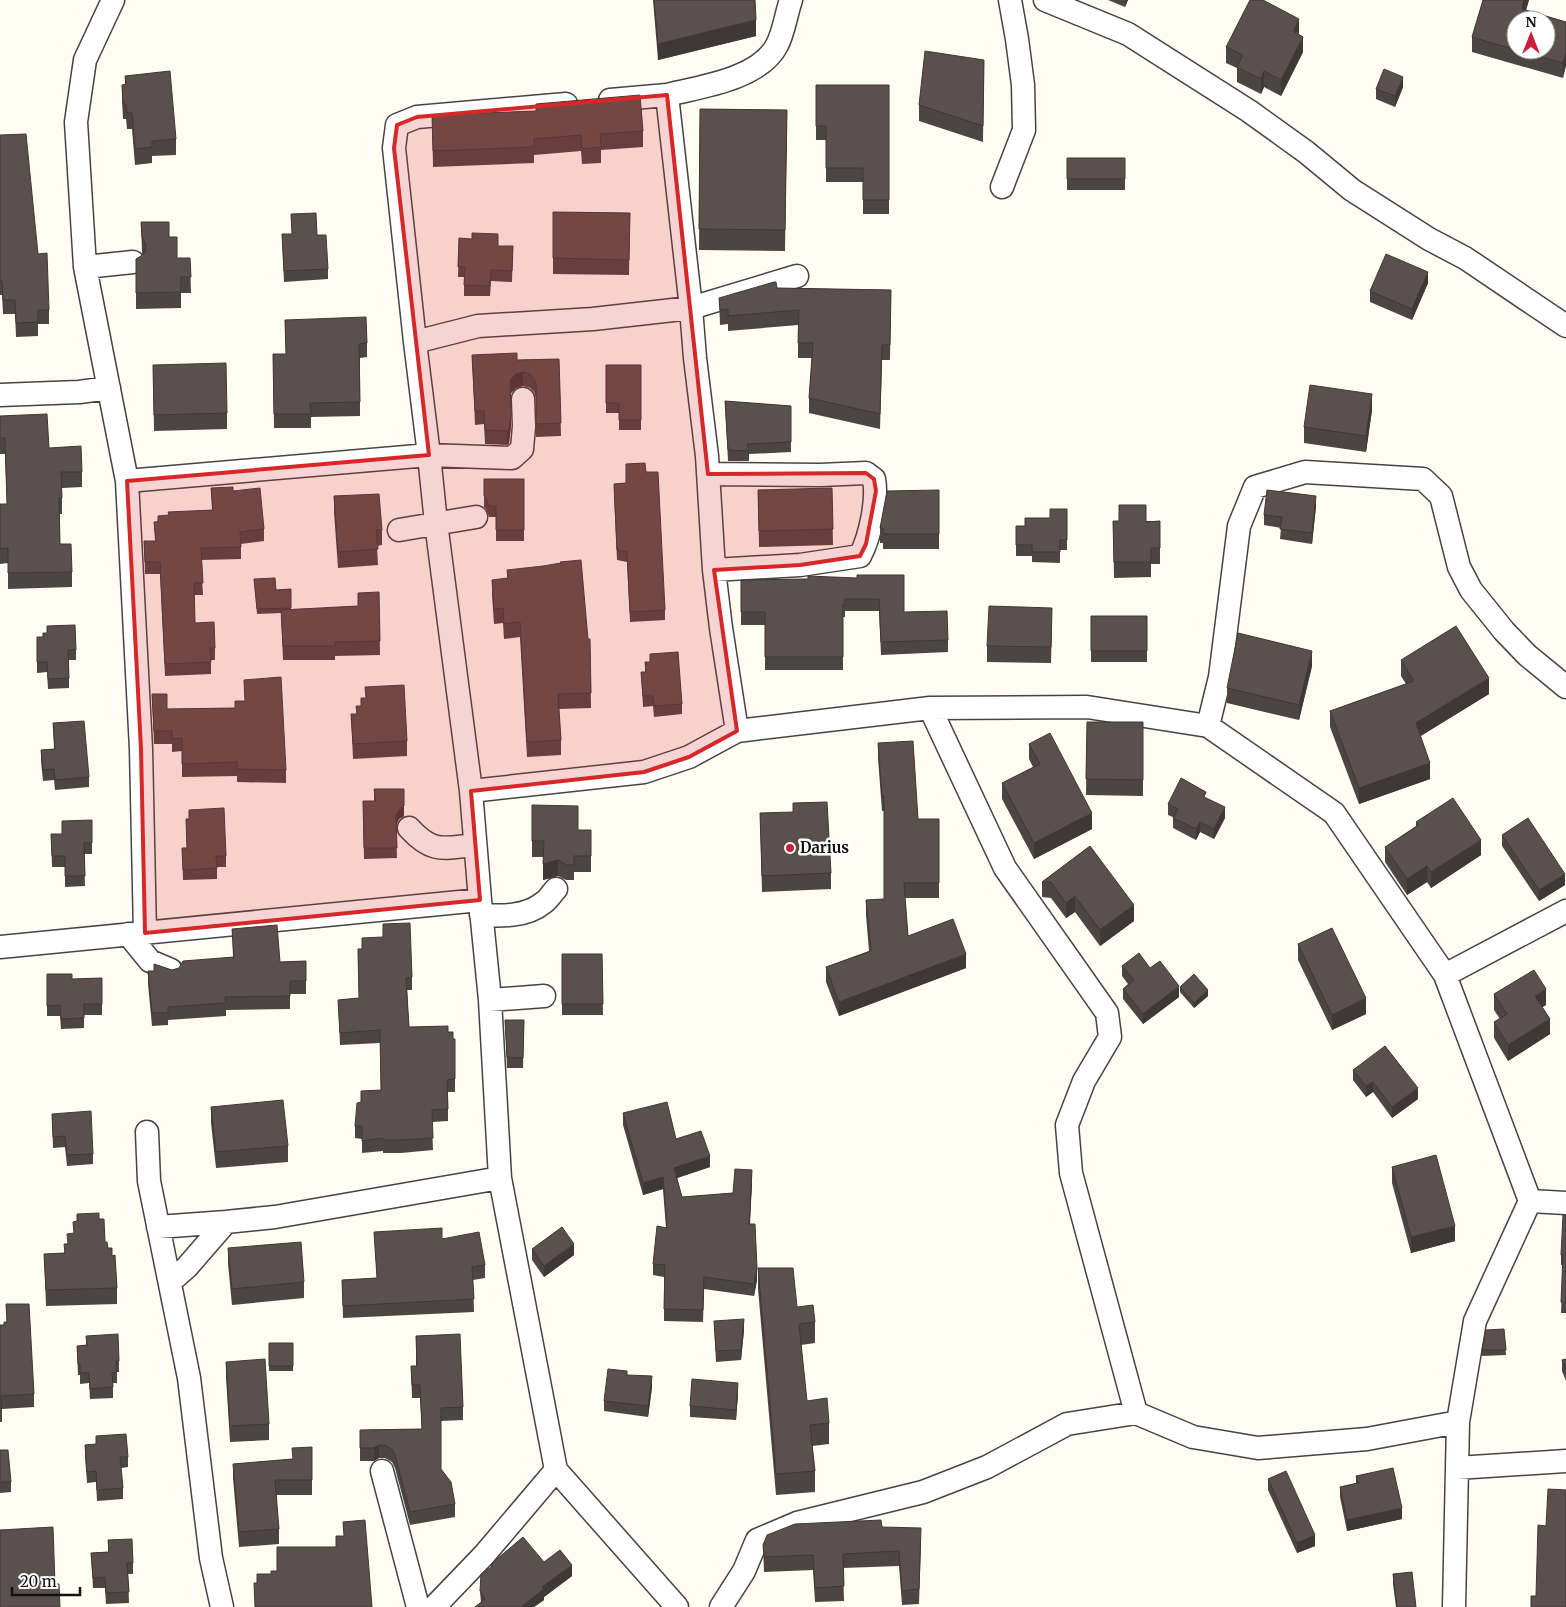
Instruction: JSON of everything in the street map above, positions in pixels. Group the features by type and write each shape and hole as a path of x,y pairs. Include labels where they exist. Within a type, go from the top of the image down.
{"street":[{"path":"113,0 85,60 76,122 85,268 127,481 141,749 137,933 150,961 171,970"},
{"path":"677,1607 556,1470 500,1178 490,1000 480,908 471,791 436,523 394,148 397,125 417,117 667,96 730,79 758,67 777,46 791,0"},
{"path":"1002,187 1024,130 1023,85 1018,39 1010,0"},
{"path":"1045,0 1128,34 1248,111 1306,152 1352,190 1429,239 1465,258 1566,326"},
{"path":"667,96 708,474 714,570 737,731"},
{"path":"85,268 134,262"},
{"path":"415,342 478,326 593,319 691,308 797,276"},
{"path":"0,395 79,392 109,388"},
{"path":"127,481 429,455 512,458 522,449 524,426 523,399"},
{"path":"1208,726 1220,677 1239,526 1255,487 1305,472 1423,479 1441,496 1458,567 1471,590 1504,631 1527,654 1566,687"},
{"path":"708,474 820,475 866,473 874,479 876,491 866,544 860,556 800,565 714,570"},
{"path":"400,530 476,517"},
{"path":"471,791 644,772 689,757 737,731 930,708 1087,707 1208,726 1334,813 1445,975 1530,1201 1476,1322 1458,1422 1454,1607"},
{"path":"930,708 1006,868 1107,1013 1110,1037 1084,1080 1067,1125 1071,1173 1136,1412"},
{"path":"409,828 419,839 433,848 475,845"},
{"path":"0,947 137,933 480,908 503,916 526,912 543,904 556,889"},
{"path":"1445,975 1566,911"},
{"path":"490,1000 544,996"},
{"path":"147,1132 149,1181 189,1378 211,1558 222,1607"},
{"path":"158,1227 226,1222 307,1212 500,1178"},
{"path":"1530,1201 1566,1203"},
{"path":"170,1282 187,1267 226,1222"},
{"path":"720,1607 744,1571 757,1540 797,1523 923,1492 987,1467 1067,1424 1136,1412 1192,1437 1258,1448 1367,1439 1458,1422"},
{"path":"1457,1468 1566,1461"},
{"path":"434,1607 484,1555 556,1470"},
{"path":"382,1471 418,1607"}],"highlighted area":[{"path":"667,95 708,474 866,473 874,479 876,491 866,544 860,556 800,565 714,570 737,731 689,757 644,772 471,791 480,900 145,933 141,749 127,481 429,455 394,148 397,125 417,117"}],"building":[{"path":"654,0 755,0 756,20 658,44"},
{"path":"1250,0 1263,0 1299,19 1293,31 1303,37 1281,80 1264,71 1261,79 1237,67 1243,55 1226,47"},
{"path":"1483,0 1524,0 1522,9 1525,10 1506,10 1506,47 1472,37"},
{"path":"1556,19 1566,22 1566,51 1563,63 1552,60 1556,60"},
{"path":"925,51 984,60 983,126 919,105"},
{"path":"1384,69 1403,77 1395,96 1376,89"},
{"path":"170,71 176,139 152,141 152,147 135,149 132,113 127,113 126,104 123,104 122,85 126,84 125,76"},
{"path":"816,85 889,85 889,200 863,200 863,168 826,168 826,126 816,126"},
{"path":"640,95 643,131 600,134 601,147 582,149 581,135 534,139 534,147 433,151 432,115 536,111 536,104"},
{"path":"700,109 787,110 785,230 699,229"},
{"path":"26,134 38,254 47,253 49,310 38,310 38,322 16,323 15,300 3,300 2,281 0,281 0,135"},
{"path":"1067,158 1125,158 1125,179 1067,179"},
{"path":"553,212 630,213 629,260 553,258"},
{"path":"316,213 317,235 326,235 328,269 284,271 282,234 292,234 291,214"},
{"path":"141,222 169,222 169,237 177,237 177,258 190,258 191,277 181,277 181,292 136,293 136,259 145,252 146,245 142,237"},
{"path":"472,233 498,234 498,246 513,246 512,271 491,270 490,286 464,285 465,267 458,267 459,238 472,239"},
{"path":"1386,254 1428,272 1412,309 1370,291"},
{"path":"776,282 777,288 891,290 890,345 882,345 880,414 809,398 813,343 798,343 799,310 728,316 728,309 720,310 719,298"},
{"path":"366,317 367,343 359,344 360,402 310,403 311,414 274,414 273,354 286,354 285,320"},
{"path":"517,353 517,360 559,359 561,423 536,424 536,384 530,374 523,372 516,374 511,379 509,429 507,431 485,430 484,411 475,411 472,355"},
{"path":"226,363 227,413 154,415 153,365"},
{"path":"606,365 641,365 641,420 619,420 619,403 606,403"},
{"path":"1310,385 1372,394 1366,436 1304,427"},
{"path":"725,401 791,406 791,442 747,444 749,451 728,450"},
{"path":"47,414 49,448 81,446 82,472 61,472 62,498 59,498 60,544 71,544 72,572 8,573 8,548 0,549 0,504 7,504 5,438 0,438 0,416"},
{"path":"645,463 646,472 658,472 665,610 630,612 627,552 617,550 614,484 626,483 626,464"},
{"path":"484,479 524,479 524,530 496,530 496,506 489,506 484,496"},
{"path":"233,487 233,491 260,488 264,529 240,532 241,547 201,548 203,583 194,583 195,623 214,622 215,648 210,648 211,662 165,664 160,562 145,562 144,541 156,541 154,522 158,522 158,516 169,515 168,512 213,510 211,488"},
{"path":"832,488 833,529 759,531 758,490"},
{"path":"939,490 939,534 883,534 883,528 880,528 887,491"},
{"path":"1267,490 1316,496 1312,533 1280,529 1282,517 1264,515"},
{"path":"379,494 382,530 376,530 378,549 338,552 334,496"},
{"path":"1119,505 1146,505 1146,522 1160,521 1160,548 1151,548 1151,562 1114,562 1113,521 1119,521"},
{"path":"1050,509 1067,509 1067,540 1060,540 1060,552 1032,552 1032,545 1016,545 1016,526 1025,526 1025,518 1050,518"},
{"path":"581,560 588,639 590,639 591,693 558,694 561,740 527,742 520,622 504,624 503,608 494,609 492,580 508,578 507,570"},
{"path":"857,575 904,575 904,612 947,611 948,640 881,642 879,599 845,599 845,605 843,604 843,657 765,657 765,612 741,612 741,580 808,579 808,576 857,578"},
{"path":"275,578 276,590 291,589 291,608 257,609 254,579"},
{"path":"379,592 380,641 335,642 335,646 283,646 281,610 358,606 358,593"},
{"path":"989,606 1052,608 1051,647 987,646"},
{"path":"1091,616 1147,616 1147,651 1091,651"},
{"path":"75,625 76,650 68,650 69,678 48,679 47,662 37,662 37,637 43,637 43,633 47,633 47,626"},
{"path":"1456,626 1489,678 1416,723 1430,763 1359,788 1330,711 1414,681 1401,660"},
{"path":"1238,633 1312,651 1299,705 1227,688"},
{"path":"678,652 682,704 654,706 653,696 643,696 641,672 646,672 645,662 650,662 650,654"},
{"path":"281,677 286,770 237,769 237,762 182,764 182,738 172,739 172,731 154,731 152,694 167,694 167,709 235,708 235,701 245,701 244,680"},
{"path":"404,685 407,741 353,744 351,714 357,714 356,706 361,706 361,698 366,698 365,687"},
{"path":"84,721 89,777 55,780 54,769 43,770 41,750 55,749 53,723"},
{"path":"1087,722 1143,722 1143,780 1086,779"},
{"path":"1050,733 1092,813 1034,843 1002,783 1040,764 1029,744"},
{"path":"913,741 918,819 939,819 939,883 904,883 908,936 953,919 966,954 839,1002 826,967 871,951 866,900 884,899 884,796 882,797 878,743"},
{"path":"1181,778 1206,792 1204,797 1225,807 1214,829 1200,822 1196,829 1173,818 1178,809 1168,804"},
{"path":"374,789 404,789 404,806 399,809 396,815 397,848 364,848 363,801 376,801"},
{"path":"1453,798 1481,840 1431,872 1427,866 1407,879 1385,847 1419,825 1416,822"},
{"name":"Darius","path":"827,802 831,873 762,876 760,813 793,812 793,803"},
{"path":"532,805 578,806 578,830 591,830 591,856 574,856 574,865 566,865 558,860 543,864 544,841 532,841"},
{"path":"224,808 226,856 216,856 217,868 183,870 182,848 187,848 186,819 189,819 189,810"},
{"path":"1528,818 1565,874 1539,890 1502,835"},
{"path":"92,820 92,843 84,843 85,876 65,876 65,856 52,856 51,834 62,834 62,821"},
{"path":"1090,846 1134,905 1100,930 1075,896 1066,903 1051,882 1042,882"},
{"path":"410,923 412,977 406,978 409,1027 448,1026 448,1032 453,1032 453,1039 455,1039 455,1079 447,1080 448,1109 432,1110 433,1138 383,1140 383,1138 362,1141 362,1126 355,1126 357,1103 361,1102 361,1091 381,1090 380,1030 340,1033 338,1000 359,998 358,949 362,949 362,938 383,937 383,924"},
{"path":"277,925 280,962 306,961 306,981 290,981 290,996 225,997 226,1003 168,1007 168,1013 152,1013 148,971 154,971 154,964 172,970 179,968 183,961 234,957 232,929"},
{"path":"1332,928 1366,998 1332,1015 1298,944"},
{"path":"1139,953 1150,968 1160,961 1179,986 1143,1014 1123,989 1134,980 1122,966"},
{"path":"562,954 602,954 603,1004 562,1004"},
{"path":"1534,970 1546,989 1535,996 1550,1019 1508,1045 1494,1022 1507,1014 1494,994"},
{"path":"47,974 72,974 72,979 102,978 102,1004 84,1004 84,1018 61,1019 60,1005 47,1006"},
{"path":"1194,974 1208,990 1194,1003 1180,987"},
{"path":"505,1020 524,1020 523,1058 507,1057"},
{"path":"1385,1046 1418,1088 1392,1107 1373,1082 1366,1086 1353,1070"},
{"path":"283,1100 288,1146 216,1152 211,1107"},
{"path":"667,1102 676,1139 701,1131 710,1156 674,1168 682,1197 733,1193 735,1169 752,1170 749,1224 755,1224 757,1268 754,1284 704,1277 703,1310 664,1309 665,1265 653,1264 657,1226 667,1228 663,1177 643,1183 623,1113"},
{"path":"91,1111 93,1154 67,1155 65,1136 53,1137 52,1114"},
{"path":"1436,1155 1455,1226 1411,1237 1392,1167"},
{"path":"99,1213 99,1219 104,1219 105,1242 107,1242 108,1248 112,1248 112,1256 115,1255 117,1288 46,1290 44,1254 65,1253 64,1244 68,1244 67,1234 74,1233 73,1222 77,1221 77,1214"},
{"path":"1563,1215 1566,1215 1566,1302 1561,1302"},
{"path":"562,1227 574,1244 544,1266 532,1249"},
{"path":"442,1228 442,1239 479,1232 485,1265 472,1267 474,1299 343,1306 342,1280 377,1278 374,1232"},
{"path":"301,1242 304,1282 232,1289 228,1248"},
{"path":"758,1268 793,1268 797,1307 813,1305 815,1322 799,1324 807,1401 827,1398 829,1423 810,1425 815,1471 776,1474"},
{"path":"6,1304 29,1304 34,1394 1,1396 2,1408 0,1408 0,1325 4,1325 4,1322 7,1322"},
{"path":"744,1319 741,1350 716,1351 714,1321"},
{"path":"1504,1329 1506,1350 1482,1350 1486,1330"},
{"path":"118,1334 119,1361 116,1361 117,1372 112,1373 113,1387 90,1389 89,1373 80,1373 77,1346 87,1345 86,1336"},
{"path":"460,1334 463,1407 441,1408 441,1469 451,1482 455,1504 410,1512 392,1449 385,1445 379,1445 374,1448 360,1448 360,1430 422,1429 420,1385 412,1385 411,1366 417,1366 416,1336"},
{"path":"269,1343 293,1343 293,1366 269,1366"},
{"path":"265,1359 269,1424 230,1426 226,1362"},
{"path":"1566,1359 1566,1370 1562,1360"},
{"path":"608,1369 627,1371 627,1375 652,1376 648,1406 604,1401"},
{"path":"692,1379 738,1383 736,1410 690,1406"},
{"path":"126,1434 128,1457 120,1457 123,1488 97,1490 96,1471 87,1472 85,1445 96,1444 96,1436"},
{"path":"312,1447 312,1480 275,1480 279,1529 239,1532 233,1464 293,1459 292,1448"},
{"path":"0,1450 8,1450 11,1482 0,1482"},
{"path":"1393,1468 1402,1508 1347,1520 1340,1487 1358,1483 1356,1476"},
{"path":"1286,1471 1315,1535 1297,1543 1268,1479"},
{"path":"1548,1489 1566,1490 1566,1607 1531,1607 1531,1596 1536,1596 1538,1525 1546,1526"},
{"path":"365,1520 372,1607 255,1607 254,1583 257,1583 257,1574 271,1574 271,1571 277,1571 277,1547 336,1547 336,1536 344,1536 343,1522"},
{"path":"881,1520 882,1527 921,1528 919,1589 902,1591 899,1551 843,1554 844,1586 815,1588 813,1555 764,1557 763,1545 767,1535 795,1524"},
{"path":"53,1527 55,1584 59,1584 60,1607 0,1607 0,1530"},
{"path":"523,1537 544,1562 560,1550 572,1565 542,1587 544,1589 521,1607 475,1607 485,1599 480,1591 481,1574 493,1566 491,1564"},
{"path":"132,1539 133,1563 127,1563 129,1592 106,1593 105,1577 93,1578 91,1553 109,1552 108,1540"},
{"path":"1412,1572 1416,1607 1397,1607 1393,1574"}],"place":[{"name":"Darius","path":"790,848"}]}
